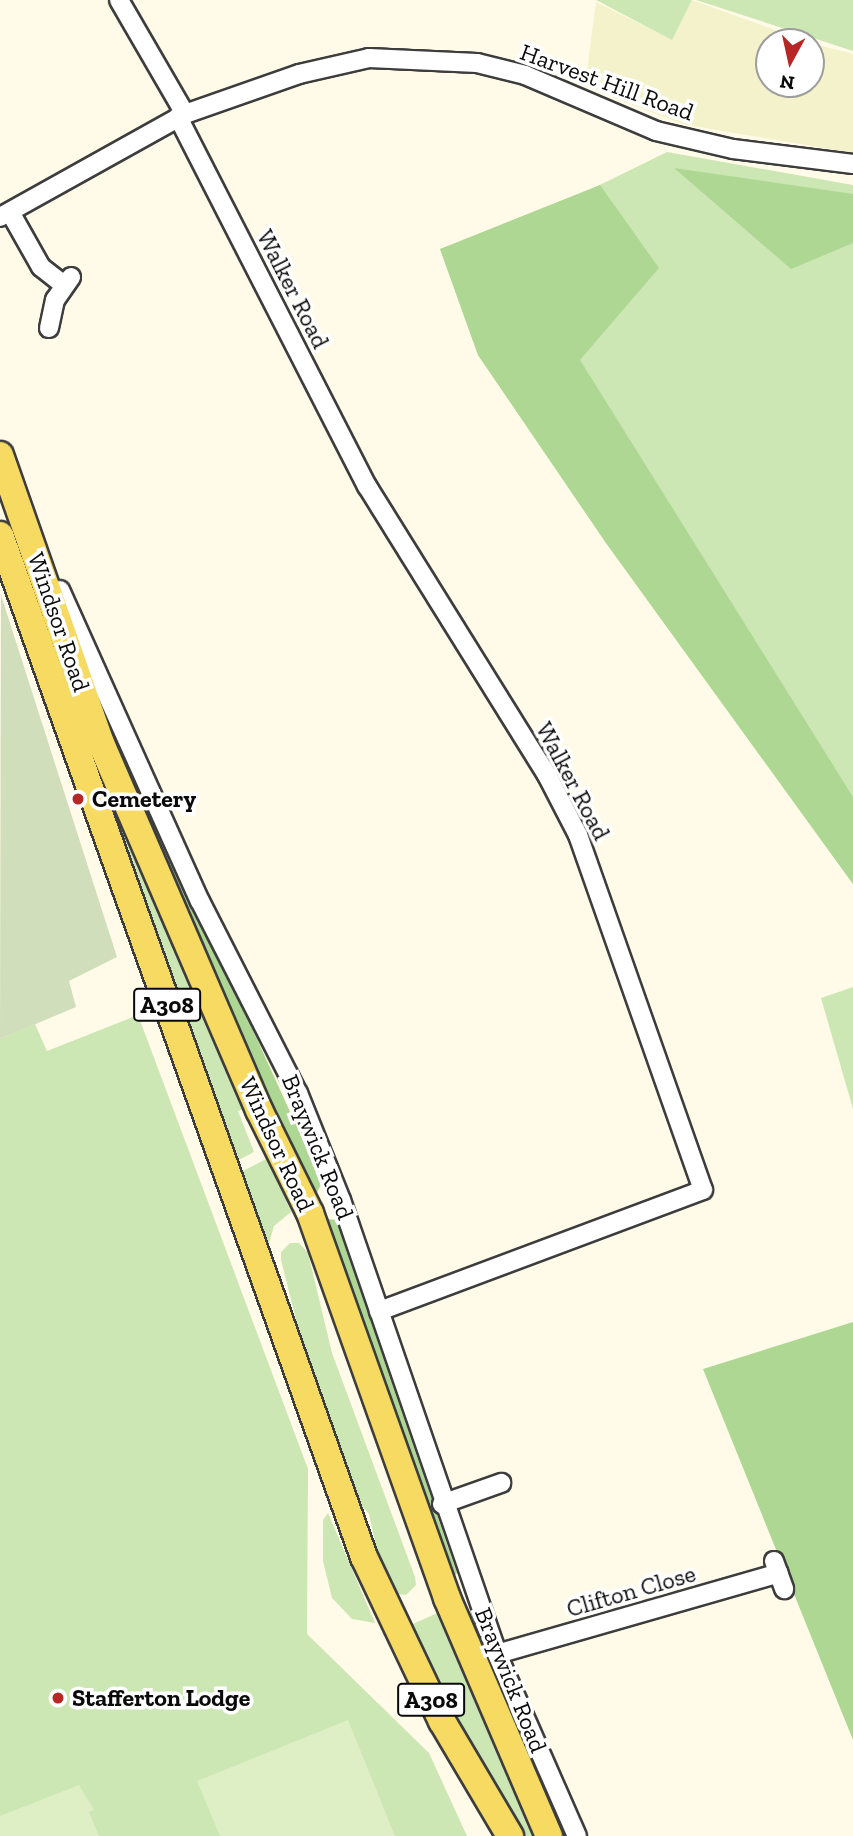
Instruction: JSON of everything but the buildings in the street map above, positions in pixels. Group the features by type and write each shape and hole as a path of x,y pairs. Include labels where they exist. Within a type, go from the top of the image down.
{"main road":[{"name":"Windsor Road","path":"4,466 101,743 166,900 310,1213 447,1598 549,1836"},
{"name":"A308","path":"0,535 365,1557 442,1721 510,1836"}],"street":[{"path":"119,0 182,115"},
{"name":"Harvest Hill Road","path":"5,214 182,115 299,74 369,58 437,59 525,75 656,131 733,149 853,164"},
{"name":"Walker Road","path":"182,115 368,486 547,775 578,835 703,1190 379,1311"},
{"path":"5,214 41,267 68,281 55,300 50,328"},
{"name":"Braywick Road","path":"4,466 200,901 298,1093 341,1200 442,1504 497,1654 577,1836"},
{"path":"442,1504 501,1483"},
{"name":"Clifton Close","path":"497,1654 779,1574"}],"green space":[{"path":"596,0 692,0 672,40"},
{"path":"692,0 769,28 755,28 755,98 825,98 825,47 853,54 853,153 682,124 585,86 596,2 671,39"},
{"path":"696,0 853,0 853,51 825,42 825,28 782,28"},
{"path":"667,152 853,185 853,884 606,543 478,355 440,249 563,203"},
{"path":"674,168 853,194 853,243 791,269"},
{"path":"600,185 659,268 580,360 853,797 853,884 606,543 478,355 440,249"},
{"path":"1,595 117,957 69,981 76,1007 0,1039"},
{"path":"70,628 322,1182 316,1195 302,1194 66,630"},
{"path":"49,632 129,848 248,1107 238,1111 254,1152 231,1164"},
{"path":"853,987 853,1109 821,998"},
{"path":"138,1015 308,1469 307,1634 429,1753 467,1836 0,1836 0,1039 35,1024 47,1051"},
{"path":"268,1158 291,1212 274,1226 265,1257 235,1175"},
{"path":"322,1218 336,1220 457,1573 450,1581"},
{"path":"290,1243 299,1243 308,1253 332,1353 415,1577 416,1585 406,1595 391,1593 381,1569 369,1514 335,1474 281,1260 281,1252"},
{"path":"853,1322 853,1740 703,1369"},
{"path":"328,1513 375,1623 352,1619 332,1598 323,1561 323,1520"},
{"path":"457,1604 472,1613 568,1836 561,1836"},
{"path":"442,1611 538,1836 518,1836 406,1627"},
{"path":"348,1720 395,1836 220,1836 197,1781"},
{"path":"79,1785 94,1810 89,1812 99,1836 0,1836 0,1816"}],"place":[{"name":"Cemetery","path":"78,799"},
{"name":"Stafferton Lodge","path":"58,1698"}]}
